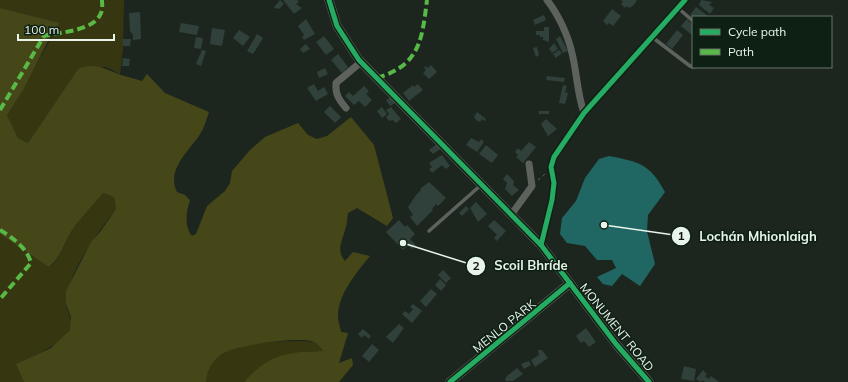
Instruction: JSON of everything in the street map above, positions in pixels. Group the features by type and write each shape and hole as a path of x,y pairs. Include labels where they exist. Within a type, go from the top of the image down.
{"street":[{"name":"MONUMENT ROAD","path":"329,0 337,26 361,62 541,245 616,344 649,382"},
{"path":"547,0 553,7 572,52 579,98 584,113"},
{"path":"541,245 552,200 554,183 551,168 554,157 584,113 685,0"},
{"path":"346,108 338,98 335,91 336,83 361,62"},
{"path":"511,215 532,186 528,164"},
{"name":"MENLO PARK","path":"450,382 570,283"}],"lane":[{"path":"678,8 692,20"},
{"path":"652,37 692,67"},
{"path":"429,231 481,185"}],"path":[{"path":"532,186 551,168"}],"shaded area":[{"path":"0,0 124,0 123,50 120,74 106,67 78,69 28,143 18,138 7,115 60,23 0,8"},
{"path":"0,8 60,23 48,41 23,90 7,115 18,138 28,143 78,69 84,67 100,67 142,81 147,74 165,93 209,112 203,129 177,166 175,174 174,183 177,192 185,195 190,200 186,219 189,232 192,236 196,234 207,206 225,191 230,183 232,171 250,150 265,137 298,123 308,135 317,139 327,136 351,117 374,145 393,218 387,226 357,208 348,213 340,246 342,257 345,261 353,252 370,256 349,284 341,300 339,308 338,318 341,332 348,333 339,363 352,358 353,365 339,382 244,382 262,365 279,356 299,352 323,351 314,342 307,340 296,340 268,342 240,347 222,354 215,360 209,370 206,382 24,382 16,364 51,348 70,330 71,317 66,304 66,291 91,242 116,209 114,197 103,193 82,217 68,237 60,254 49,267 0,234"},
{"path":"103,193 114,197 116,209 85,253 72,279 66,303 71,322 70,329 61,340 54,345 17,364 24,382 0,382 0,234 50,267 58,258 68,237 78,222"},
{"path":"301,341 314,342 324,351 311,351 252,374 244,382 206,382 210,368 218,358 229,350 258,343"}],"water":[{"path":"609,156 629,160 643,166 654,175 665,192 648,215 647,231 655,264 640,286 622,274 612,286 603,284 597,277 616,268 612,260 597,260 585,246 567,243 560,234 562,218 576,201 585,178 599,159"}],"building":[{"path":"280,0 284,4 279,9 276,9 274,7"},
{"path":"283,0 297,0 299,2 296,4 302,8 294,14"},
{"path":"621,0 637,0 634,5 629,8 627,6 625,8 621,4 623,2"},
{"path":"701,0 712,2 709,5 714,8 710,14 699,5"},
{"path":"696,7 707,16 692,16 690,15"},
{"path":"612,9 621,16 613,26 609,23 607,25 603,21"},
{"path":"140,12 141,39 133,40 133,35 130,31 129,13"},
{"path":"544,15 546,20 535,25 533,20"},
{"path":"306,19 315,34 304,40 302,37 304,35 298,26"},
{"path":"687,19 692,24 692,35 681,26"},
{"path":"181,23 199,26 197,35 179,32"},
{"path":"544,27 549,27 549,42 543,40 543,37 540,37 540,35 536,35 536,31 544,31"},
{"path":"212,28 225,30 222,46 210,44"},
{"path":"239,30 250,37 243,46 233,38"},
{"path":"677,30 683,35 672,49 666,44"},
{"path":"257,34 263,38 253,54 247,51"},
{"path":"324,36 334,49 326,55 316,42"},
{"path":"560,36 568,51 563,53 556,39"},
{"path":"196,37 203,38 201,49 194,48"},
{"path":"123,39 131,39 130,46 123,46"},
{"path":"554,43 558,49 552,53 549,49"},
{"path":"306,44 310,49 303,53 300,49"},
{"path":"537,47 539,55 536,57 533,48"},
{"path":"202,50 206,51 201,66 196,64"},
{"path":"559,50 562,53 556,58 553,54"},
{"path":"338,54 348,67 342,73 331,60"},
{"path":"123,58 130,59 129,66 122,66"},
{"path":"431,65 437,72 429,79 423,73 426,70 424,68 426,66 428,68"},
{"path":"325,68 328,74 319,78 317,72"},
{"path":"547,76 565,78 564,82 546,80"},
{"path":"314,84 318,91 324,87 328,94 316,101 307,88"},
{"path":"418,84 423,90 409,101 403,93 413,85 414,87"},
{"path":"563,85 567,86 565,92 568,93 565,104 559,103"},
{"path":"364,86 369,91 366,94 372,100 365,107 359,101 354,105 345,96 349,92 353,96"},
{"path":"391,97 395,103 390,106 386,100"},
{"path":"330,106 341,117 335,123 324,112"},
{"path":"382,107 387,114 382,118 377,111"},
{"path":"391,107 401,119 396,123 393,120 389,121 386,117 389,114 386,110"},
{"path":"539,111 549,111 549,114 539,114"},
{"path":"477,112 486,119 485,121 482,119 480,122 476,120 474,117"},
{"path":"546,119 557,129 548,136 541,124"},
{"path":"471,138 479,142 481,139 484,142 477,152 466,145"},
{"path":"529,142 536,147 523,163 516,157 518,155 515,152 518,148 521,151"},
{"path":"438,143 442,148 433,154 429,150"},
{"path":"486,145 498,155 492,163 479,154"},
{"path":"442,155 450,166 446,169 442,165 432,173 429,169 432,167 429,163"},
{"path":"507,174 514,181 513,185 519,190 512,196 505,189 507,183 503,179"},
{"path":"429,182 446,198 438,206 436,204 432,209 433,210 417,226 410,217 413,215 408,207 421,190 420,189"},
{"path":"476,202 487,214 478,222 470,208"},
{"path":"466,206 469,209 462,216 459,213"},
{"path":"399,220 405,227 407,225 415,234 410,239 416,245 412,249 408,245 403,250 386,232"},
{"path":"494,220 506,231 497,241 494,238 497,235 488,226"},
{"path":"443,270 451,278 446,283 438,275"},
{"path":"440,279 446,285 441,291 435,285"},
{"path":"431,289 437,294 426,307 420,301"},
{"path":"413,304 422,311 412,323 402,314 405,311 409,314 413,309 410,307"},
{"path":"399,324 404,328 393,343 386,337"},
{"path":"586,328 596,342 589,347 584,341 581,343 576,336"},
{"path":"363,329 371,336 369,339 364,335 362,338 358,334"},
{"path":"372,344 379,350 369,362 362,356"},
{"path":"538,350 542,350 548,358 535,367 531,360 539,355"},
{"path":"529,361 531,365 524,369 521,364"},
{"path":"684,366 696,369 694,381 681,379"},
{"path":"517,368 523,374 513,381 506,381 505,379 507,376"},
{"path":"703,370 707,374 705,376 709,379 711,376 719,382 705,382 702,380 701,382 696,379"}],"marked path":[{"path":"0,110 44,36 76,30 92,24 101,13 102,0"},
{"path":"377,78 391,73 402,66 416,49 423,27 427,0"},
{"path":"0,230 23,248 31,263 0,299"}],"cycle path":[{"path":"329,0 337,26 359,60 541,245 616,344 649,382"},
{"path":"541,245 552,200 554,183 551,167 554,157 584,113 685,0"},
{"path":"450,382 570,283"}],"place":[{"name":"Lochán Mhionlaigh","path":"604,225"},
{"name":"Scoil Bhríde","path":"403,243"}]}
